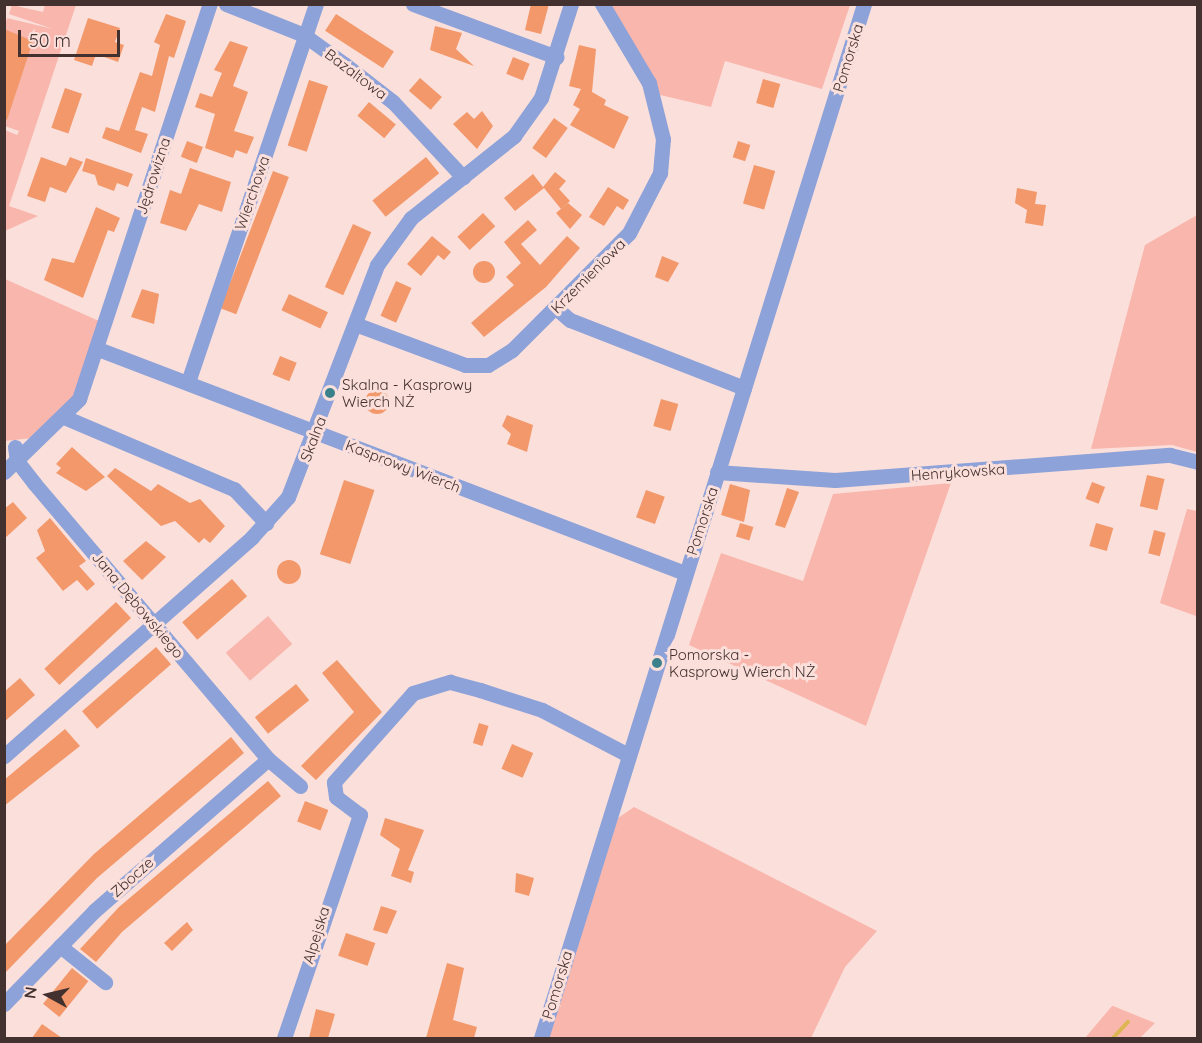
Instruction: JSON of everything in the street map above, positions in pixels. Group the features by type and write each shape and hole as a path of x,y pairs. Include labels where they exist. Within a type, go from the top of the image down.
{"street":[{"name":"Jędrowizna","path":"98,349 210,4"},
{"name":"Bazaltowa","path":"226,4 304,35 387,97 463,177"},
{"name":"Wierchowa","path":"188,382 316,4"},
{"path":"414,4 556,57"},
{"name":"Skalna","path":"4,756 266,523 288,497 316,432 355,324 393,238 514,136 541,98 556,57 571,4"},
{"name":"Krzemieniowa","path":"355,324 483,367 505,356 556,308 629,233 662,162 661,128 649,83 602,4"},
{"name":"Pomorska","path":"541,1038 864,4"},
{"path":"556,308 570,320 744,388"},
{"name":"Kasprowy Wierch","path":"98,349 685,573"},
{"path":"4,472 12,452 34,446 77,404 98,349"},
{"path":"64,417 234,489 266,523"},
{"name":"Jana Dębowskiego","path":"12,452 268,759 300,786"},
{"name":"Henrykowska","path":"717,472 835,480 1170,455 1197,462"},
{"name":"Alpejska","path":"284,1038 328,895 360,815 336,797 334,782 400,705 431,684 450,681 542,710 628,755"},
{"name":"Zbocze","path":"4,1004 60,946 268,759"},
{"path":"60,946 105,982"}],"shaded area":[{"path":"12,5 43,12 45,5 76,5 9,206 38,216 5,231 5,130 17,135 19,131 5,126 5,111 33,41 5,32 5,26 7,18 53,29 9,14"},
{"path":"606,5 850,5 822,89 725,61 711,107 656,94"},
{"path":"1197,215 1197,452 1172,445 1091,449 1145,245"},
{"path":"5,279 99,321 72,399 32,438 5,441"},
{"path":"951,483 866,726 689,645 721,553 803,581 833,494"},
{"path":"1187,509 1197,511 1197,622 1196,616 1160,603"},
{"path":"268,616 292,644 250,681 226,653"},
{"path":"634,807 877,931 845,967 811,1038 549,1038 618,818"},
{"path":"1112,1006 1155,1023 1140,1038 1085,1038"}],"building":[{"path":"531,4 549,4 541,34 525,30"},
{"path":"166,14 186,21 174,58 169,56 155,112 142,107 135,130 148,134 141,153 102,138 106,127 119,131 140,72 152,76 160,45 154,42"},
{"path":"336,14 394,52 383,68 325,31"},
{"path":"88,18 120,28 115,42 124,45 118,62 96,54 92,66 74,60"},
{"path":"435,26 462,33 456,49 474,66 430,50"},
{"path":"4,29 33,41 7,120 4,119"},
{"path":"230,41 248,47 233,86 248,92 234,131 254,137 247,154 236,150 233,158 205,148 215,114 195,107 200,93 212,97 222,73 214,70"},
{"path":"579,45 596,49 592,92 606,100 604,105 629,117 614,149 570,125 580,109 573,105 581,89 569,86"},
{"path":"513,57 530,64 523,80 506,74"},
{"path":"420,78 442,97 431,110 409,91"},
{"path":"763,79 780,84 773,108 756,103"},
{"path":"309,80 328,86 307,152 288,146"},
{"path":"65,88 82,94 68,134 51,128"},
{"path":"369,102 396,124 384,138 357,116"},
{"path":"482,111 493,126 477,149 453,124 467,112 474,119"},
{"path":"554,118 568,128 546,158 532,148"},
{"path":"187,141 203,147 197,163 181,157"},
{"path":"738,141 750,145 745,161 733,157"},
{"path":"41,157 66,166 70,157 83,162 66,193 50,187 45,202 27,196"},
{"path":"426,157 439,173 386,217 372,200"},
{"path":"86,158 133,174 128,187 117,183 114,191 98,185 95,175 82,171"},
{"path":"754,165 775,171 764,210 743,203"},
{"path":"190,168 231,182 222,212 199,204 186,231 160,223 170,190 181,194"},
{"path":"273,171 289,177 236,314 220,308"},
{"path":"555,172 566,181 559,189 570,201 561,209 544,188 515,211 504,198 533,174 543,187"},
{"path":"608,187 629,200 623,210 617,206 604,226 589,217"},
{"path":"1017,188 1037,192 1035,204 1046,205 1043,226 1025,223 1027,210 1015,203"},
{"path":"568,203 582,215 570,229 556,213"},
{"path":"96,207 120,218 114,232 108,230 83,298 44,280 52,258 74,263"},
{"path":"483,213 495,226 470,250 457,237"},
{"path":"528,220 537,230 521,244 540,265 567,236 580,248 546,287 484,337 471,323 514,285 506,277 521,263 504,242"},
{"path":"353,224 371,232 343,295 325,287"},
{"path":"432,236 451,252 444,260 438,255 421,276 407,264"},
{"path":"662,256 679,263 668,282 655,277"},
{"path":"484,261 492,264 495,272 492,280 484,283 476,280 473,272 476,264"},
{"path":"396,281 412,288 396,323 381,316"},
{"path":"142,289 159,294 154,324 131,317"},
{"path":"289,294 328,312 320,328 281,310"},
{"path":"280,356 297,363 289,381 273,375"},
{"path":"377,390 385,394 389,402 385,410 377,414 369,410 365,402 369,394"},
{"path":"661,399 678,404 671,431 653,426"},
{"path":"507,415 533,425 527,452 507,444 511,434 502,426"},
{"path":"72,447 105,477 86,491 56,473 61,468 56,464"},
{"path":"115,468 151,491 158,484 190,503 200,499 225,526 210,543 204,538 199,543 175,521 161,526 107,476"},
{"path":"1147,475 1165,479 1157,510 1140,506"},
{"path":"344,480 374,490 350,564 320,554"},
{"path":"1092,482 1105,487 1099,504 1086,499"},
{"path":"730,484 750,490 744,522 721,515"},
{"path":"787,488 799,492 785,528 775,525"},
{"path":"646,490 665,497 655,524 636,517"},
{"path":"13,502 27,518 4,539 4,509"},
{"path":"50,518 86,561 79,566 95,584 87,591 77,580 63,591 36,558 45,551 37,530"},
{"path":"740,523 753,527 749,540 736,536"},
{"path":"1096,523 1113,528 1107,551 1089,546"},
{"path":"1154,530 1166,533 1160,556 1148,553"},
{"path":"146,541 166,557 142,580 123,561"},
{"path":"289,560 298,563 301,572 298,581 289,584 280,581 277,572 280,563"},
{"path":"232,579 247,596 197,640 182,622"},
{"path":"116,602 131,618 59,685 44,669"},
{"path":"156,647 171,664 97,729 82,711"},
{"path":"337,660 382,712 316,780 301,766 354,712 322,673"},
{"path":"20,678 35,695 4,722 4,692"},
{"path":"296,684 309,700 268,734 255,717"},
{"path":"479,723 489,726 482,746 473,743"},
{"path":"65,729 80,746 4,806 4,780"},
{"path":"231,737 244,753 97,878 4,974 4,946 94,854"},
{"path":"512,744 533,753 523,778 501,769"},
{"path":"268,781 281,796 122,932 96,962 80,949 119,907"},
{"path":"305,801 328,810 320,830 297,822"},
{"path":"385,818 424,830 408,870 414,872 411,883 391,876 400,849 380,835"},
{"path":"516,873 534,878 529,896 515,892"},
{"path":"381,906 397,911 387,934 373,930"},
{"path":"187,922 193,930 172,951 164,943"},
{"path":"346,933 375,943 367,966 338,956"},
{"path":"447,963 464,968 453,1020 477,1027 474,1038 426,1038"},
{"path":"72,968 88,981 59,1017 43,1004"},
{"path":"316,1009 335,1014 328,1038 309,1038"},
{"path":"42,1024 62,1038 32,1038"}],"waterway":[{"path":"1113,1038 1128,1022"}],"place":[{"name":"Skalna - Kasprowy Wierch NŻ","path":"330,393"},
{"name":"Pomorska - Kasprowy Wierch NŻ","path":"657,663"}]}
